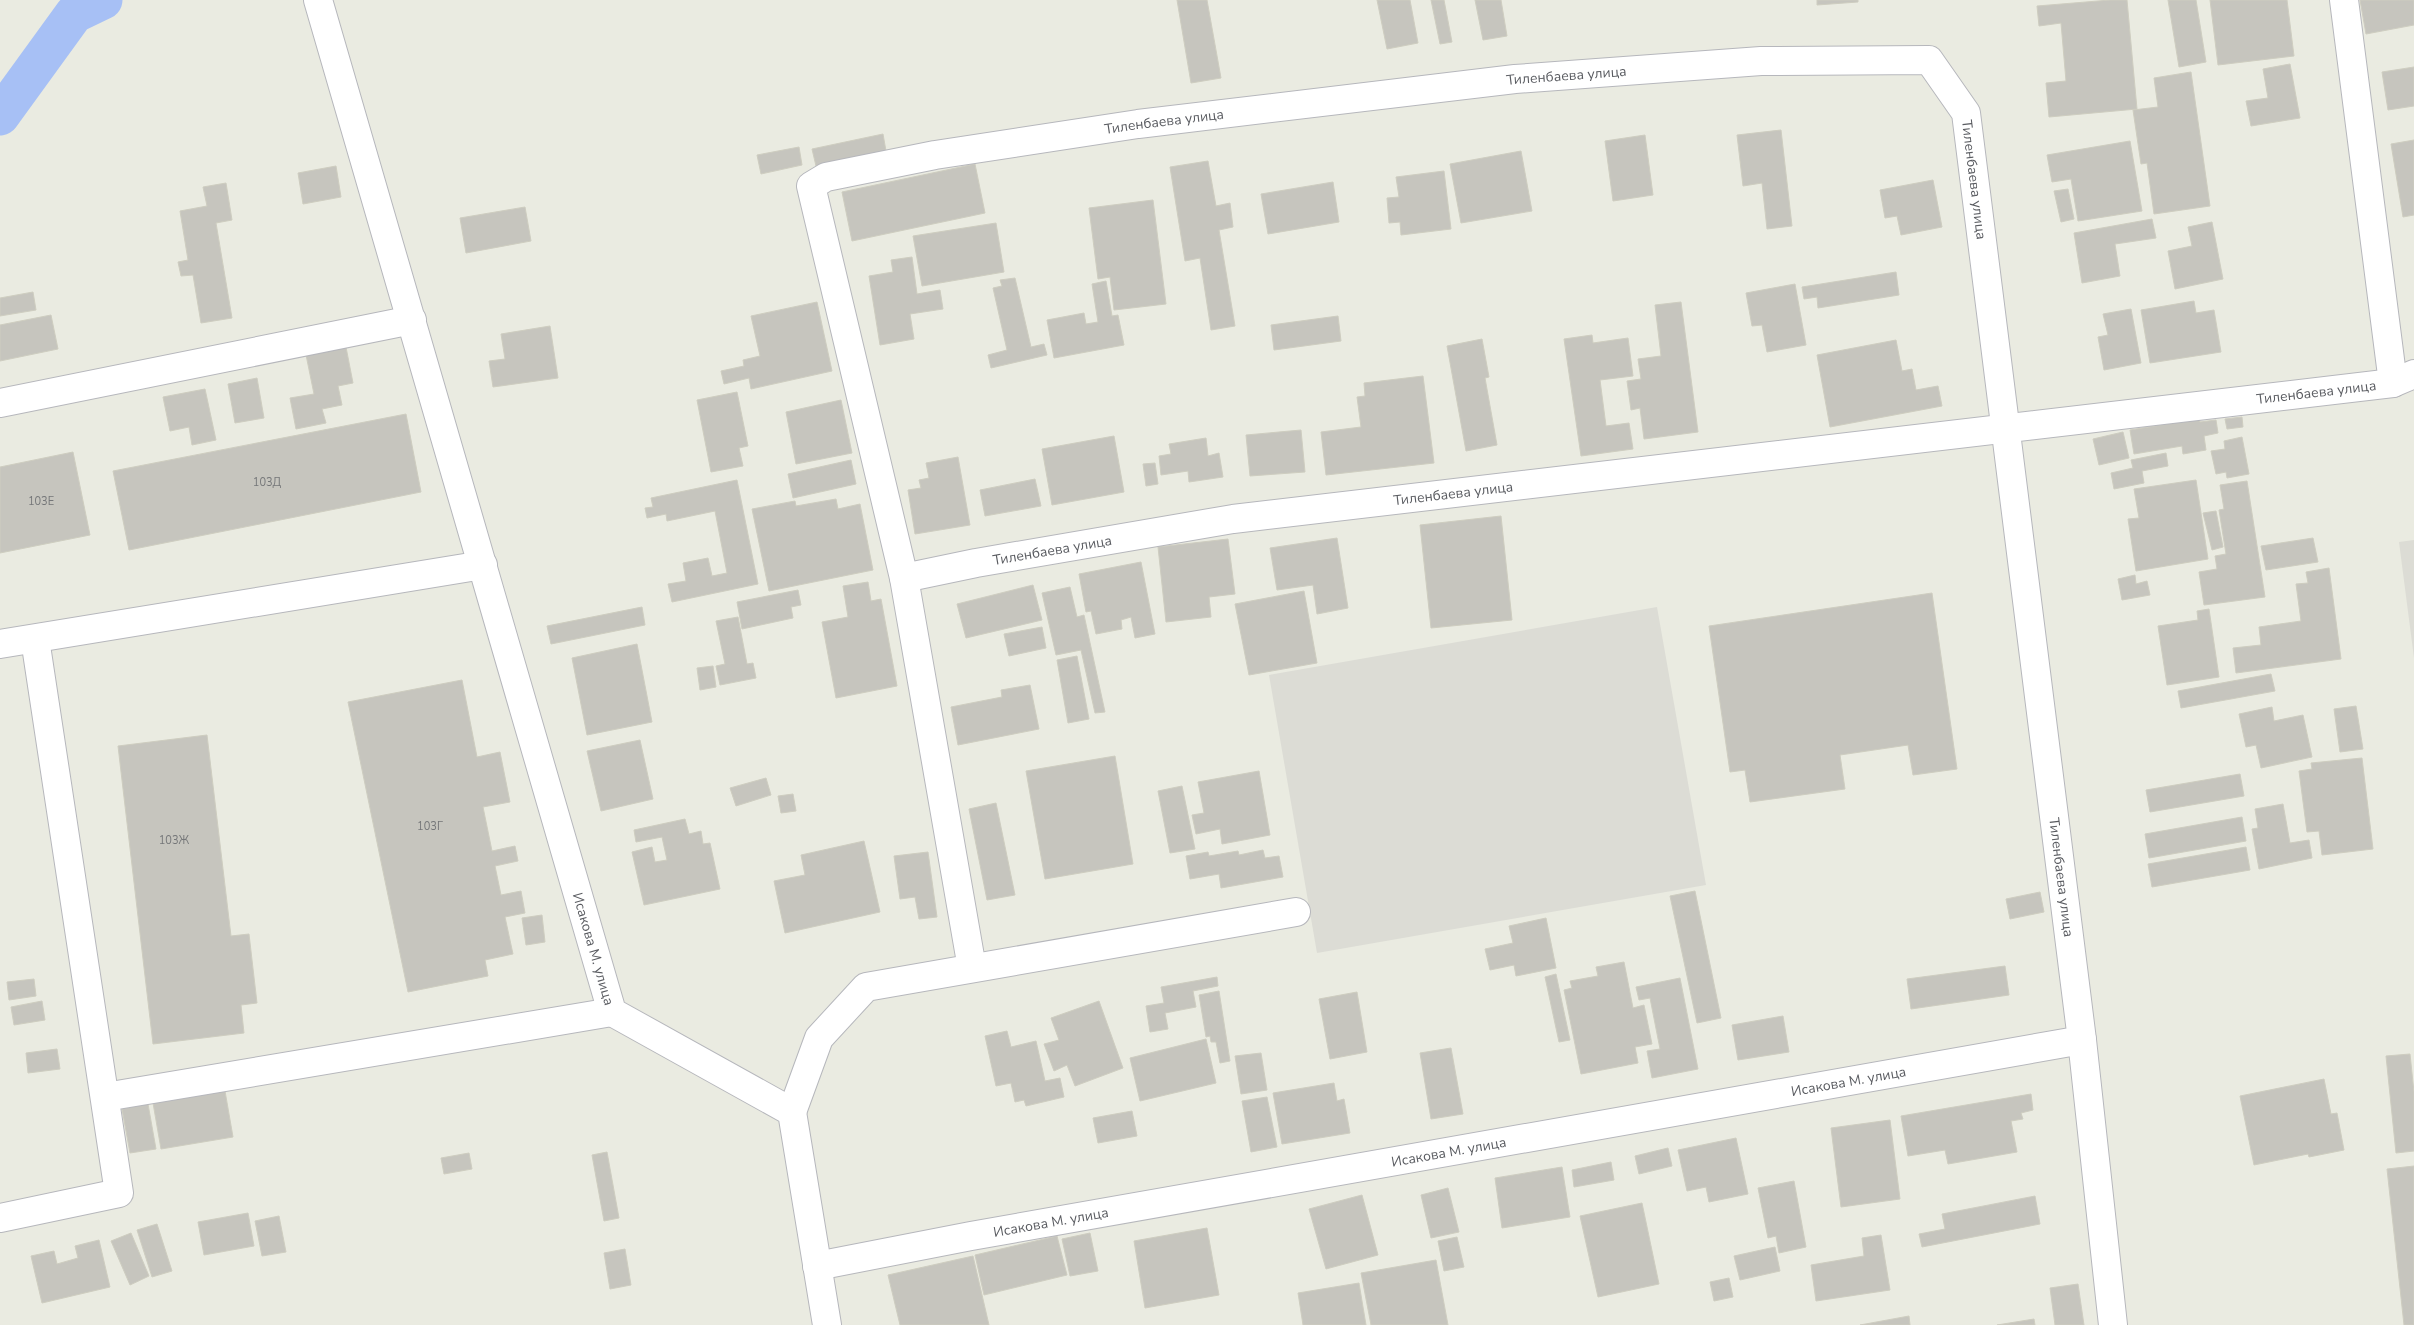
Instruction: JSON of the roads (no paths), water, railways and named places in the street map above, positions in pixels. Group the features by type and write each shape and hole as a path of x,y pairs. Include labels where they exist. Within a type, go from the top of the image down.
{"street":[{"name":"Исакова М. улица","path":"318,0 612,1012 792,1112"},
{"path":"2344,0 2404,378"},
{"name":"Тиленбаева улица","path":"2113,1325 2082,1040 2007,430 1966,113 1929,60 1761,61 1515,79 1138,124 935,154 826,177 811,186 904,578 976,563 1233,519 2007,430 2404,378"},
{"path":"0,403 412,320"},
{"path":"0,644 483,565"},
{"path":"904,578 972,968"},
{"path":"0,1218 119,1193 35,638"},
{"path":"827,1325 792,1112 818,1038 866,987 1296,912"},
{"path":"104,1097 612,1012"},
{"name":"Исакова М. улица","path":"817,1266 981,1234 2082,1040"}],"waterway":[{"path":"0,116 74,14 103,0"}]}
